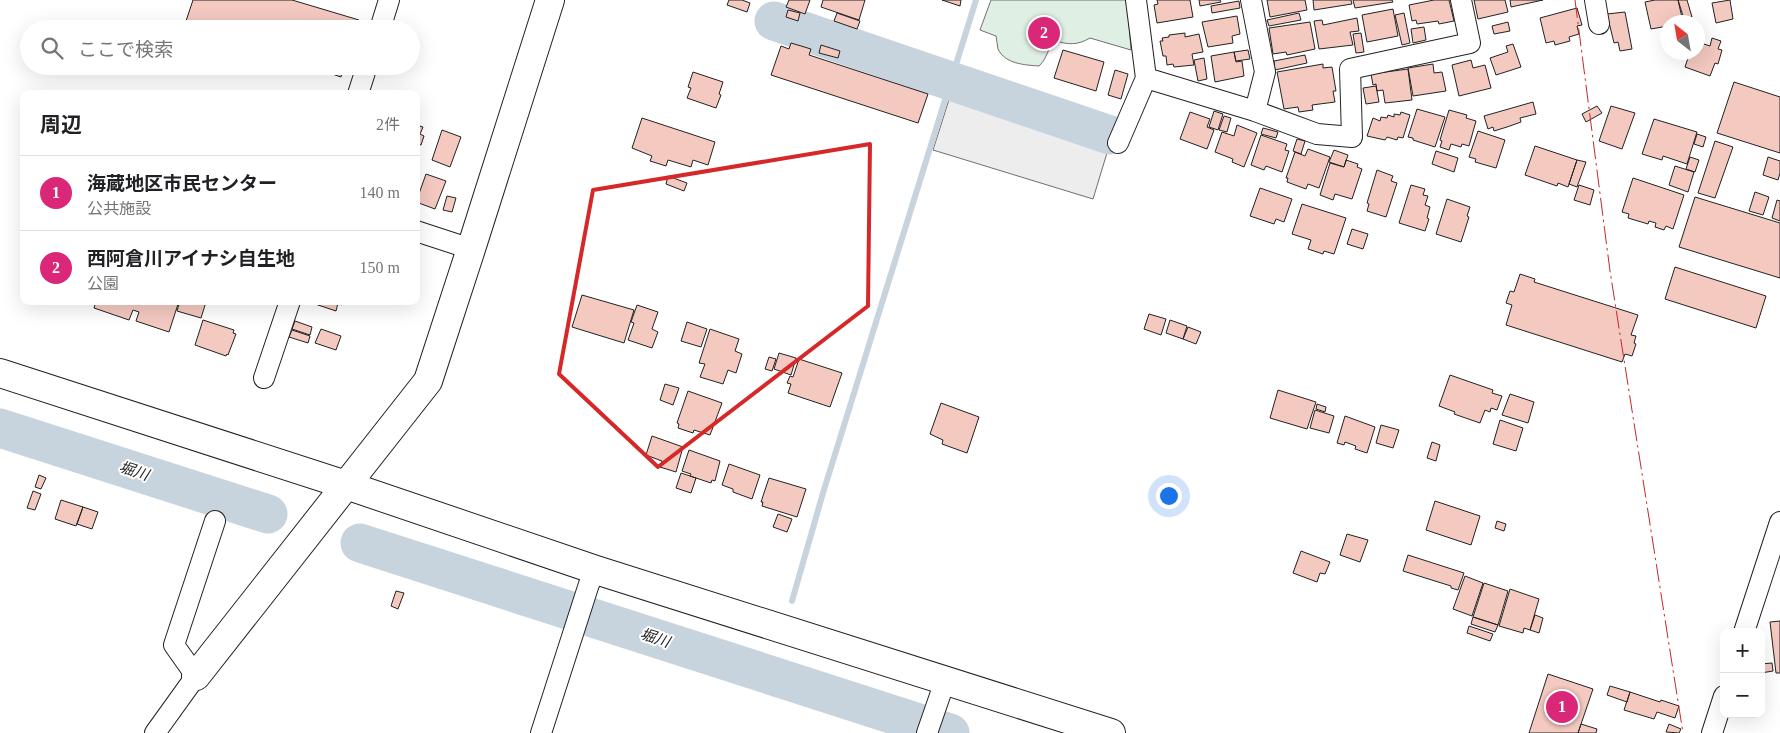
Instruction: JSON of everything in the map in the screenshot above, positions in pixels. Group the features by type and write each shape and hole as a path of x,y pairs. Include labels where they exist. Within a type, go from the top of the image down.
{"street":[{"path":"383,20 389,0"},
{"path":"155,733 196,676 428,381 550,0"},
{"path":"1118,143 1146,78 1136,0"},
{"path":"1251,0 1265,72 1255,111"},
{"path":"1146,78 1255,111 1317,134 1352,137 1350,69 1470,43 1461,0"},
{"path":"1595,0 1599,24"},
{"path":"359,90 365,75"},
{"path":"420,232 471,249"},
{"path":"264,378 289,305"},
{"path":"0,373 346,485 593,577 941,690 1111,733"},
{"path":"196,676 174,644 215,521"},
{"path":"1745,628 1780,522"},
{"path":"541,733 573,632 593,577"},
{"path":"927,733 941,690"},
{"path":"1712,733 1720,708"}],"highlighted area":[{"path":"870,144 868,306 658,467 559,374 593,190"}],"green space":[{"path":"991,0 1127,0 1131,50 1090,38 1073,44 1056,41 1039,66 1010,61 998,49 996,36 980,30"}],"shaded area":[{"path":"953,87 1110,143 1093,199 933,150"}],"building":[{"path":"193,0 292,0 359,20 186,20"},
{"path":"729,0 742,0 750,3 747,12 727,5"},
{"path":"789,0 810,0 805,14 786,7"},
{"path":"823,0 865,0 859,20 821,7"},
{"path":"942,0 961,0 960,6"},
{"path":"1157,0 1190,0 1193,17 1157,23 1154,5 1158,4"},
{"path":"1199,0 1220,0 1221,2 1200,6"},
{"path":"1267,0 1305,0 1307,10 1270,17"},
{"path":"1313,0 1351,0 1352,4 1314,10"},
{"path":"1353,0 1392,0 1393,2 1355,8"},
{"path":"1434,0 1449,0 1454,21 1439,24 1438,21 1417,24 1416,20 1412,21 1409,5"},
{"path":"1474,0 1505,0 1508,12 1478,19"},
{"path":"1510,0 1543,0 1511,7"},
{"path":"1678,0 1681,15 1660,15 1660,27 1651,29 1645,2"},
{"path":"1678,0 1687,0 1691,15 1683,15"},
{"path":"1730,0 1733,19 1716,23 1712,3"},
{"path":"1239,1 1240,8 1212,13 1211,6"},
{"path":"1577,8 1582,25 1577,26 1579,34 1569,37 1570,41 1555,45 1554,41 1546,43 1540,18"},
{"path":"1393,9 1398,36 1367,42 1362,15"},
{"path":"788,10 800,13 798,21 786,17"},
{"path":"1625,12 1632,49 1620,51 1618,42 1614,43 1607,14"},
{"path":"837,13 860,21 857,29 834,21"},
{"path":"1299,13 1301,20 1269,26 1267,20"},
{"path":"1404,13 1410,43 1402,45 1395,15"},
{"path":"1237,16 1240,34 1232,36 1233,43 1208,47 1202,22"},
{"path":"1357,18 1359,31 1350,32 1353,45 1319,49 1314,21 1322,20 1323,25"},
{"path":"1310,22 1315,49 1287,55 1286,52 1273,54 1269,28"},
{"path":"1508,22 1510,31 1494,34 1492,26"},
{"path":"1424,27 1426,40 1413,43 1411,29"},
{"path":"1185,33 1185,37 1199,34 1203,52 1192,54 1194,65 1174,67 1173,64 1167,65 1166,56 1163,56 1160,41 1163,41 1162,38 1169,37 1169,35"},
{"path":"1361,33 1364,52 1356,53 1353,34"},
{"path":"1712,38 1721,41 1718,49 1722,50 1718,64 1715,63 1710,76 1685,67 1687,60 1705,60 1705,44 1710,46"},
{"path":"791,43 811,49 809,55 928,94 918,123 771,75 781,46 789,49"},
{"path":"1513,44 1521,67 1496,75 1490,58 1508,52 1506,46"},
{"path":"821,45 840,51 838,58 819,53"},
{"path":"1063,50 1104,62 1096,91 1054,78"},
{"path":"1248,50 1250,59 1236,61 1234,52"},
{"path":"1234,52 1236,62 1242,61 1244,76 1215,82 1211,56"},
{"path":"1305,55 1307,63 1275,70 1274,61"},
{"path":"1204,58 1207,79 1198,81 1194,60"},
{"path":"1471,60 1473,68 1485,65 1491,88 1459,96 1452,65"},
{"path":"1323,64 1323,68 1332,67 1336,91 1333,91 1335,102 1312,105 1313,110 1299,112 1298,107 1284,109 1277,72"},
{"path":"1433,64 1434,73 1442,72 1446,91 1413,96 1408,68"},
{"path":"1408,69 1412,100 1385,103 1383,90 1377,91 1376,84 1373,85 1371,74"},
{"path":"1115,70 1128,74 1121,99 1108,95"},
{"path":"693,72 723,82 716,108 687,98 691,88 688,87"},
{"path":"1734,82 1780,97 1780,153 1717,133"},
{"path":"1376,86 1379,102 1366,104 1363,88"},
{"path":"1533,102 1536,114 1520,118 1521,122 1507,127 1494,131 1493,127 1488,129 1484,116"},
{"path":"1597,106 1602,113 1586,122 1582,114"},
{"path":"1611,106 1635,113 1622,149 1599,141"},
{"path":"1417,109 1445,117 1435,147 1408,137"},
{"path":"1449,110 1467,115 1466,118 1476,121 1469,146 1462,144 1461,147 1451,144 1449,150 1440,147 1442,141 1440,140"},
{"path":"1214,111 1223,114 1218,130 1209,127"},
{"path":"1190,112 1210,119 1207,127 1214,130 1207,149 1180,139"},
{"path":"1401,112 1410,115 1403,138 1398,137 1397,140 1387,137 1385,140 1367,136 1373,118 1380,121 1381,117 1387,118 1388,115 1394,117 1394,114 1400,115"},
{"path":"1224,116 1231,118 1227,132 1219,130"},
{"path":"642,118 715,142 708,165 693,160 691,167 668,160 666,166 650,161 652,156 632,148"},
{"path":"1654,119 1697,132 1687,164 1663,156 1662,160 1642,154"},
{"path":"1237,125 1257,133 1244,167 1232,162 1233,159 1215,152 1222,132 1234,136"},
{"path":"1263,128 1278,132 1276,138 1261,134"},
{"path":"442,130 461,137 450,167 432,160"},
{"path":"1478,131 1505,140 1496,168 1475,162 1476,159 1469,157"},
{"path":"420,134 424,136 420,145"},
{"path":"1697,134 1706,137 1703,147 1694,144"},
{"path":"1261,135 1287,144 1285,150 1289,151 1282,172 1266,166 1264,170 1251,165"},
{"path":"1297,139 1305,141 1301,154 1293,151"},
{"path":"1715,141 1733,147 1715,198 1698,193"},
{"path":"1535,146 1577,160 1568,187 1558,183 1557,186 1525,175"},
{"path":"1308,149 1330,157 1319,188 1308,184 1306,189 1287,182 1288,178 1286,178 1295,152 1305,156"},
{"path":"1334,150 1348,155 1344,167 1329,162"},
{"path":"1436,151 1458,158 1454,172 1432,164"},
{"path":"1690,157 1699,160 1695,172 1686,169"},
{"path":"1768,157 1780,161 1778,180 1763,175"},
{"path":"1346,160 1358,164 1357,167 1362,169 1352,199 1335,194 1333,200 1320,195 1330,163 1344,167"},
{"path":"1577,160 1586,162 1577,187 1569,184"},
{"path":"1675,166 1694,172 1688,192 1669,185"},
{"path":"1377,170 1393,176 1391,181 1397,183 1386,217 1367,211 1369,204 1367,203"},
{"path":"426,174 446,181 435,209 420,203 420,191"},
{"path":"668,176 687,183 684,191 666,184"},
{"path":"1633,178 1684,195 1673,229 1666,226 1664,230 1655,227 1656,223 1649,221 1648,224 1628,218 1629,214 1622,212"},
{"path":"1411,185 1425,189 1423,195 1428,196 1425,205 1430,207 1427,218 1429,219 1425,231 1399,223"},
{"path":"1579,185 1594,190 1590,205 1574,200"},
{"path":"1260,188 1292,199 1284,222 1276,219 1274,224 1250,216"},
{"path":"1755,192 1769,197 1763,215 1749,211"},
{"path":"447,196 456,198 452,212 443,210"},
{"path":"1695,197 1780,223 1780,278 1679,247"},
{"path":"1447,199 1470,207 1467,216 1469,217 1461,242 1436,234"},
{"path":"1777,200 1780,201 1780,221 1772,218"},
{"path":"1302,204 1346,218 1334,254 1324,251 1323,254 1308,249 1311,240 1292,234"},
{"path":"1352,229 1368,234 1363,249 1347,244"},
{"path":"1675,267 1766,296 1756,328 1665,299"},
{"path":"1520,274 1535,279 1534,282 1638,315 1631,335 1636,336 1634,343 1636,344 1632,356 1625,354 1622,362 1506,325 1512,305 1506,303 1510,291 1514,292"},
{"path":"582,295 634,310 624,343 572,327"},
{"path":"95,305 178,305 169,332 136,321 139,312 133,310 129,320 94,308"},
{"path":"179,305 205,305 201,318 177,311"},
{"path":"318,305 338,305 336,311"},
{"path":"637,305 658,312 652,329 658,332 652,348 628,340 634,323 631,322"},
{"path":"1149,314 1166,319 1161,335 1144,329"},
{"path":"203,320 234,330 233,333 236,334 228,355 226,356 195,345"},
{"path":"1170,320 1187,326 1183,339 1166,333"},
{"path":"295,321 312,327 310,335 292,329"},
{"path":"687,322 707,329 701,347 681,341"},
{"path":"1188,327 1201,332 1196,344 1183,339"},
{"path":"321,329 341,336 336,350 315,343"},
{"path":"710,329 739,339 735,351 742,354 736,373 728,370 723,384 700,377 705,364 699,363"},
{"path":"292,330 310,336 308,343 289,337"},
{"path":"779,353 796,358 791,375 774,369"},
{"path":"769,357 776,359 772,371 765,369"},
{"path":"799,359 842,373 830,407 788,393 791,384 787,383 790,376 793,377"},
{"path":"1450,375 1493,390 1492,393 1502,396 1497,410 1491,408 1490,412 1485,410 1480,423 1454,414 1455,412 1439,406"},
{"path":"665,384 679,388 673,405 660,400"},
{"path":"1278,390 1316,402 1307,429 1270,418"},
{"path":"688,391 722,403 710,435 694,430 693,433 678,428 679,424 677,423"},
{"path":"1510,394 1534,402 1528,423 1502,415"},
{"path":"941,403 979,417 967,453 942,444 943,440 930,434"},
{"path":"1317,404 1326,407 1325,412 1316,409"},
{"path":"1315,410 1334,416 1329,433 1310,428"},
{"path":"1345,416 1375,427 1367,453 1355,449 1356,446 1345,442 1344,445 1337,443"},
{"path":"1500,420 1523,428 1516,451 1493,444"},
{"path":"1381,425 1399,430 1393,448 1376,443"},
{"path":"652,436 683,447 676,472 660,467 662,461 646,455"},
{"path":"1432,442 1440,445 1436,461 1427,458"},
{"path":"689,450 720,461 715,481 712,480 711,483 690,476 691,474 682,471"},
{"path":"729,464 760,475 752,499 733,492 733,489 722,485"},
{"path":"681,473 696,478 691,493 676,488"},
{"path":"39,475 46,478 41,489 35,487"},
{"path":"769,478 806,489 797,517 762,506 763,502 761,502"},
{"path":"33,491 41,494 35,510 27,508"},
{"path":"61,500 83,507 76,526 55,519"},
{"path":"1435,501 1480,516 1471,545 1426,530"},
{"path":"83,507 98,512 92,529 77,524"},
{"path":"778,514 792,519 787,532 773,527"},
{"path":"1497,521 1506,524 1504,531 1495,528"},
{"path":"1347,534 1368,540 1360,562 1340,555"},
{"path":"1301,551 1330,562 1325,574 1320,573 1317,582 1293,573"},
{"path":"1408,555 1464,573 1458,590 1403,571"},
{"path":"1465,576 1483,583 1472,616 1453,609"},
{"path":"1484,583 1508,591 1498,625 1473,617"},
{"path":"1510,589 1539,599 1530,630 1524,628 1523,633 1499,626"},
{"path":"396,591 404,593 398,609 391,606"},
{"path":"1535,615 1543,618 1539,633 1530,630"},
{"path":"1473,617 1498,625 1495,632 1471,624"},
{"path":"1780,621 1780,673 1776,673 1770,622"},
{"path":"1469,626 1493,634 1490,641 1467,633"},
{"path":"1772,663 1773,671 1765,672 1765,664"},
{"path":"1548,674 1593,689 1578,733 1529,733"},
{"path":"1610,686 1630,692 1627,702 1607,695"},
{"path":"1630,692 1679,706 1675,718 1657,712 1654,719 1624,710"},
{"path":"1581,724 1597,729 1596,733 1578,733"},
{"path":"1669,724 1681,729 1679,733 1666,732"}],"waterway":[{"path":"792,601 823,493 976,0"},
{"path":"774,21 1110,135"},
{"name":"堀川","path":"0,428 268,514"},
{"name":"堀川","path":"360,543 950,733"}],"power":[{"path":"1575,0 1610,271 1683,733"}],"place":[{"name":"西阿倉川アイナシ自生地","path":"1044,33"},
{"name":"海蔵地区市民センター","path":"1562,707"}]}
